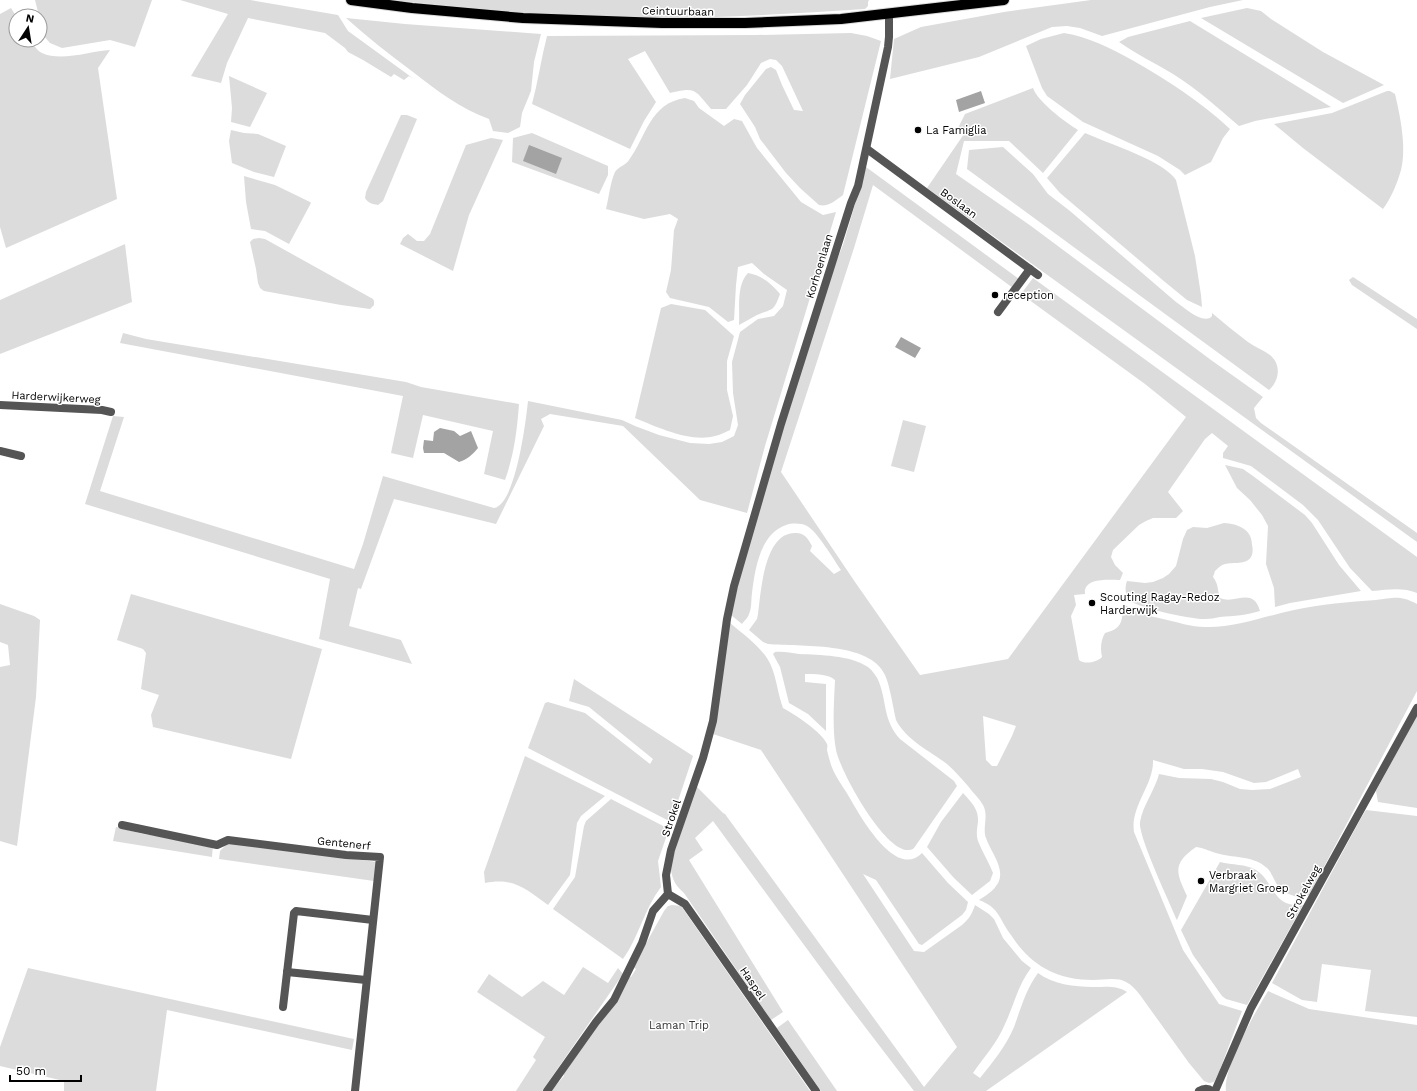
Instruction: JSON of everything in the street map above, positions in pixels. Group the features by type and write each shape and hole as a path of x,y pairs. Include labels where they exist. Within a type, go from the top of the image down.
{"main road":[{"name":"Ceintuurbaan","path":"351,0 412,8 523,18 662,23 745,23 841,19 1004,0"}],"street":[{"name":"Korhoenlaan","path":"752,522 827,279 851,203 858,186 888,47 889,14"},
{"name":"Boslaan","path":"866,149 1038,275"},
{"path":"998,312 1030,269"},
{"name":"Harderwijkerweg","path":"0,406 102,410 111,412"},
{"path":"0,451 21,456"},
{"name":"Strokel","path":"668,894 666,875 671,850 703,758 713,721 727,619 734,586 752,522"},
{"name":"Strokelweg","path":"1214,1091 1251,1008 1417,708"},
{"name":"Gentenerf","path":"122,825 217,844 228,840 380,858 354,1091"},
{"path":"547,1091 596,1022 614,1000 642,943 653,911 668,894"},
{"name":"Haspel","path":"668,894 685,904 816,1091"},
{"path":"283,1007 294,913 296,911 373,920"},
{"path":"287,972 366,980"},
{"path":"1199,1091 1203,1089 1214,1091"}],"green space":[{"path":"35,0 152,0 135,47 110,40 62,48 48,41 48,8 37,8"},
{"path":"180,0 250,0 338,15 348,31 414,79 409,76 404,80 394,74 391,77 348,52 325,33 248,18 227,63 221,83 191,76 228,14"},
{"path":"392,0 869,0 868,6 865,9 748,16 630,18 540,14"},
{"path":"1091,0 1243,0 1210,7 1102,36 1080,28 1067,26 1052,27 979,57 890,79 894,39 921,27 1004,12"},
{"path":"1247,8 1261,11 1323,52 1384,85 1343,103 1201,18"},
{"path":"8,10 8,48 36,48 42,53 58,56 110,50 98,68 117,199 6,248 0,227 0,14"},
{"path":"346,18 541,34 534,62 531,91 522,113 520,127 508,133 493,131 489,119 469,110 440,92 379,46"},
{"path":"1190,21 1331,107 1255,121 1239,126 1207,98 1182,80 1119,42 1128,37"},
{"path":"851,33 867,36 881,41 843,195 825,205 819,205 786,173 760,139 755,127 740,104 745,95 766,69 771,67 776,70 794,110 803,111 782,66 776,60 770,59 761,63 747,85 726,109 711,109 694,91 685,90 670,93 645,51 628,59 656,102 644,121 630,149 532,104 547,36"},
{"path":"1064,33 1091,40 1132,60 1158,75 1219,119 1230,129 1223,138 1211,162 1185,175 1180,170 1158,156 1083,122 1047,96 1042,88 1026,46 1041,39"},
{"path":"229,76 267,93 250,127 231,122 232,108"},
{"path":"1033,88 1046,105 1059,117 1078,130 1043,173 1009,141 964,141 956,174 1031,226 1263,397 1254,408 1256,418 1261,423 1417,533 1417,542 927,188 964,134 958,128 965,114"},
{"path":"1387,91 1395,94 1401,121 1403,161 1398,180 1383,209 1274,124 1332,113"},
{"path":"685,98 694,101 699,108 724,126 734,119 742,121 757,148 801,202 823,215 836,212 765,446 747,513 700,500 623,426 550,414 541,419 544,426 496,524 394,499 361,589 358,588 349,626 401,640 412,664 319,639 330,579 85,504 113,416 124,417 100,491 354,569 383,476 494,508 502,503 514,477 522,442 528,401 622,420 659,435 690,443 709,444 722,442 734,436 738,425 733,393 732,362 740,332 758,319 774,316 783,306 787,290 764,274 752,263 738,267 734,320 728,322 709,307 670,298 666,292 671,270 674,230 678,219 670,214 644,219 606,209 615,172 629,160 650,122 664,107 673,101"},
{"path":"401,115 407,115 417,119 383,201 378,205 372,204 365,198 366,192"},
{"path":"231,130 258,134 286,146 274,177 254,172 232,163 229,141"},
{"path":"532,133 608,166 608,175 599,194 512,162 513,138"},
{"path":"1085,133 1148,159 1160,166 1176,180 1195,256 1202,307 1187,300 1165,282 1060,193 1047,178"},
{"path":"491,138 503,140 469,215 453,271 400,244 403,238 408,234 417,241 424,241 430,234 466,145"},
{"path":"1003,147 1033,174 1048,194 1176,302 1192,314 1201,318 1210,318 1212,313 1248,342 1270,355 1276,363 1278,373 1275,382 1269,390 967,169 969,150"},
{"path":"866,167 1019,279 1013,288 873,185 781,472 920,675 1008,659 1186,417 1145,384 1021,294 1033,278 1417,557 1417,593 1400,589 1372,591 1350,568 1318,520 1303,505 1251,466 1223,458 1223,453 1228,446 1212,433 1205,439 1168,492 1183,511 1176,518 1153,518 1146,521 1139,525 1113,550 1111,557 1115,565 1123,573 1120,580 1093,582 1088,585 1085,594 1074,595 1076,605 1071,616 1079,660 1088,663 1102,657 1101,644 1105,633 1116,629 1119,626 1122,619 1124,604 1132,610 1148,615 1200,627 1216,627 1239,624 1314,606 1397,598 1406,599 1417,604 1417,691 1309,895 1300,898 1280,889 1267,868 1256,861 1220,854 1196,847 1183,858 1178,869 1180,881 1187,896 1177,920 1149,855 1140,822 1159,774 1179,778 1211,779 1240,789 1252,790 1270,789 1301,777 1298,769 1266,782 1254,783 1223,772 1202,769 1184,769 1153,760 1150,778 1135,813 1134,832 1183,950 1219,1004 1242,1011 1214,1082 1209,1083 1204,1081 1189,1063 1140,995 1130,985 1122,980 1087,980 1069,978 1046,969 1035,962 1022,950 995,910 979,900 994,888 999,880 1000,874 997,862 985,834 985,809 980,800 947,764 919,745 900,727 896,720 887,680 877,664 865,656 850,651 815,646 768,644 763,642 749,630 757,619 763,579 770,553 776,543 784,536 800,533 807,538 812,546 810,551 834,574 841,570 820,539 811,529 802,524 791,524 777,530 770,536 760,553 757,563 753,584 751,609 747,618 742,624 731,615 741,572 765,486 831,275 843,245","holes":["983,716 1016,726 997,766 992,766 986,760"]},
{"path":"244,176 275,185 311,203 289,244 265,231 251,229 246,202"},
{"path":"253,239 265,239 373,299 374,305 370,309 264,291 260,288 258,283 250,242"},
{"path":"125,244 132,302 0,354 0,300"},
{"path":"748,273 766,280 780,294 772,309 739,325 740,291 744,278"},
{"path":"1353,277 1417,319 1417,329 1352,285 1349,280"},
{"path":"671,304 705,310 734,336 727,361 727,390 733,416 730,430 719,435 706,438 685,436 635,418 661,308"},
{"path":"123,333 146,339 406,382 421,387 519,404 515,443 505,480 484,474 493,431 423,415 413,458 391,453 403,396 120,343"},
{"path":"903,420 926,426 914,472 891,466"},
{"path":"1225,465 1243,469 1305,515 1312,523 1339,565 1361,591 1275,607 1274,588 1266,564 1268,526 1262,515 1250,500 1237,488"},
{"path":"1224,523 1239,526 1247,531 1250,535 1253,551 1249,560 1239,563 1225,564 1215,571 1213,577 1217,585 1220,598 1226,600 1243,598 1253,599 1260,611 1240,615 1199,619 1141,606 1128,599 1126,594 1127,581 1145,583 1153,582 1169,574 1176,566 1187,530 1193,527 1207,528"},
{"path":"131,594 322,649 291,759 153,727 151,715 159,695 141,689 146,653 143,649 117,640"},
{"path":"0,604 34,616 40,620 36,697 17,846 0,841 0,667 10,665 8,645 0,642"},
{"path":"730,623 754,643 769,661 774,673 783,708 794,714 820,734 824,739 834,773 860,815 879,841 889,851 900,858 911,859 922,853 948,883 968,902 966,910 962,915 922,945 919,944 876,880 863,874 914,951 924,952 962,925 967,921 975,905 994,919 1003,938 1022,961 1031,968 1019,988 1002,1031 973,1073 980,1078 1003,1047 1011,1034 1027,992 1038,973 1050,980 1064,984 1086,987 1115,987 1127,992 986,1091 914,1091 846,1002 713,821 695,838 703,850 689,860 783,1012 771,1020 673,878 670,866 696,786 725,814 924,1087 957,1047 761,750 713,734"},
{"path":"775,652 835,656 853,660 868,667 875,674 879,682 888,718 900,739 954,781 957,786 913,849 909,850 899,847 888,839 876,825 855,792 839,760 834,733 835,680 825,675 805,674 805,682 826,684 826,731 808,714 789,703 780,667 773,654"},
{"path":"574,679 693,756 671,822 528,748 545,703 548,702 585,713 650,764 653,759 589,707 569,701"},
{"path":"1417,715 1417,808 1378,802 1376,791"},
{"path":"525,756 605,796 581,816 577,823 570,875 548,905 526,889 511,883 485,883 484,872"},
{"path":"963,793 976,809 978,817 978,841 993,873 990,881 972,895 954,878 927,847 941,822"},
{"path":"611,799 669,829 658,861 661,887 650,904 633,942 623,959 553,909 575,877 586,821"},
{"path":"1366,810 1417,816 1417,1017 1365,1011 1371,970 1322,964 1317,1002 1302,1000 1272,983"},
{"path":"116,827 143,834 213,844 212,857 113,841"},
{"path":"228,843 377,862 374,881 219,859 220,851"},
{"path":"1220,862 1256,870 1267,881 1275,893 1285,902 1293,905 1303,905 1247,1005 1226,999 1222,996 1193,955 1181,930"},
{"name":"Laman Trip","path":"668,906 681,906 810,1091 551,1091 564,1076 563,1073 628,975 631,977 636,969 633,967 664,911"},
{"path":"583,967 608,983 618,968 623,974 542,1091 516,1091 536,1060 533,1057 545,1037 477,992 489,974 522,997 543,981 564,995"},
{"path":"28,968 354,1039 352,1050 167,1010 156,1091 64,1091 64,1081 0,1066 0,1047"},
{"path":"1268,991 1309,1009 1417,1025 1417,1091 1226,1091 1226,1081 1229,1068 1248,1026"},
{"path":"788,1020 837,1091 821,1091 777,1028"}],"shaded area":[{"path":"981,91 985,103 959,112 956,100"},
{"path":"529,145 562,158 556,174 523,161"},
{"path":"901,337 921,348 915,358 895,347"},
{"path":"440,428 454,431 460,436 471,431 478,448 465,460 459,462 444,453 424,453 424,440 433,441 434,432"}],"place":[{"name":"La Famiglia","path":"918,130"},
{"name":"reception","path":"995,295"},
{"name":"Scouting Ragay-Redoz Harderwijk","path":"1092,603"},
{"name":"Verbraak Margriet Groep","path":"1201,881"}]}
